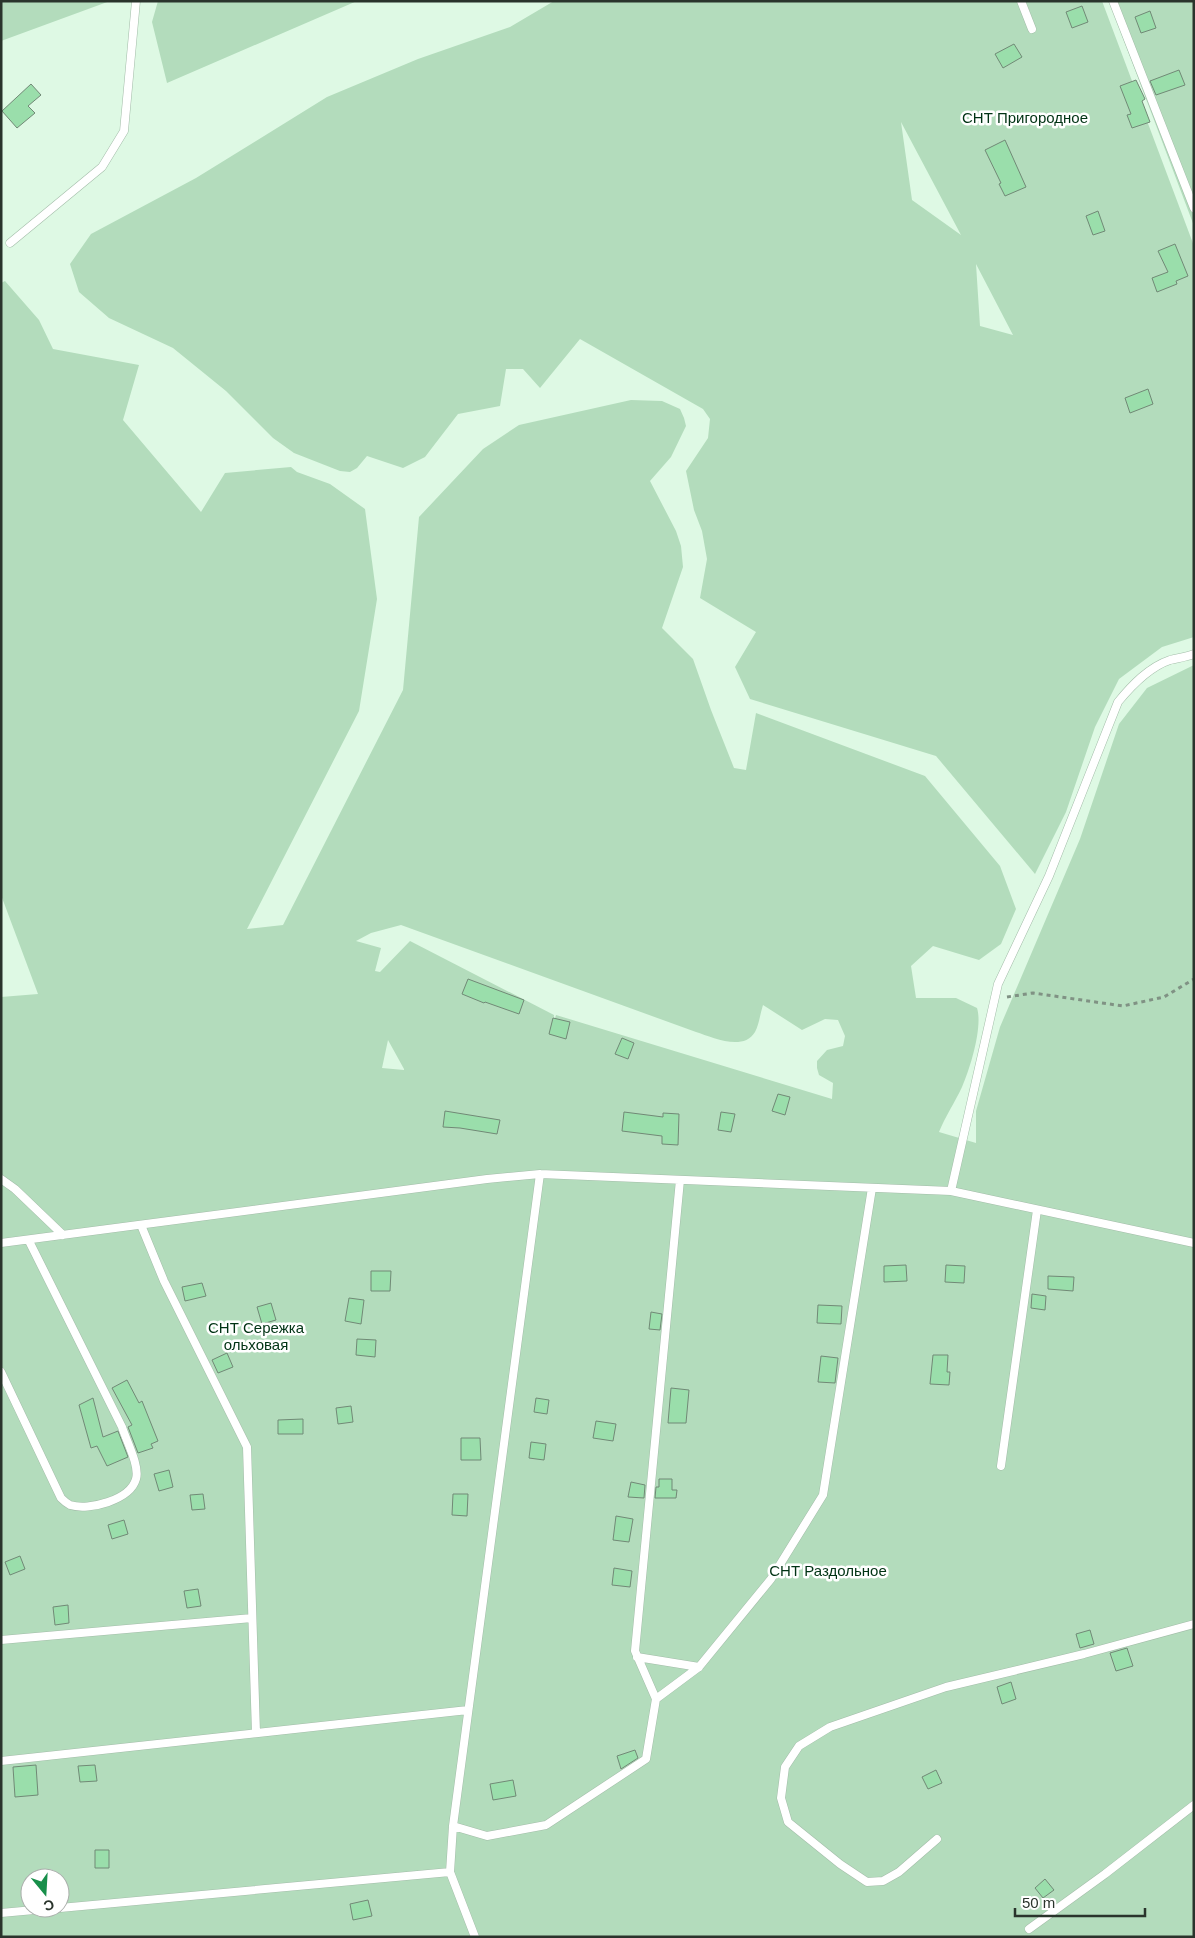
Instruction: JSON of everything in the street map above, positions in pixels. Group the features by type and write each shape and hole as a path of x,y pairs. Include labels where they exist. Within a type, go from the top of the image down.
{"lane":[{"path":"10,243 102,167 124,131 136,1"},
{"path":"1021,1 1032,29"},
{"path":"1113,1 1194,208"},
{"path":"951,1191 998,984 1049,876 1118,702 1147,673 1169,661 1194,654"},
{"path":"464,1937 474,1935 450,1872 453,1826 540,1174"},
{"path":"1,1243 29,1241 477,1180 540,1174 951,1191 1194,1243"},
{"path":"1,1179 15,1189 63,1235"},
{"path":"453,1826 487,1836 546,1825 646,1759 656,1699 635,1651 680,1180"},
{"path":"656,1699 700,1667 770,1579 823,1495 872,1188"},
{"path":"1001,1466 1037,1210"},
{"path":"141,1225 164,1281 247,1447 256,1733"},
{"path":"1,1372 61,1498 67,1504 80,1507 102,1503 120,1498 132,1489 137,1477 134,1459 122,1427 29,1241"},
{"path":"1,1640 252,1618"},
{"path":"937,1839 899,1872 883,1881 867,1882 840,1864 788,1822 781,1798 785,1767 799,1746 830,1727 946,1687 1084,1654 1194,1624"},
{"path":"637,1657 700,1667"},
{"path":"1,1761 468,1710"},
{"path":"1029,1929 1105,1874 1194,1805"},
{"path":"70,1907 450,1872"},
{"path":"1,1913 20,1911"}],"path":[{"path":"994,1002 1007,996 1033,994 1123,1006 1164,997 1194,979"}],"green space":[{"path":"1,1 110,1 1,41"},
{"path":"158,1 357,1 167,83 152,22"},
{"name":"СНТ Пригородное","path":"554,1 1102,1 1194,246 1194,637 1162,647 1119,679 1095,727 1066,812 1035,874 936,756 750,699 735,667 756,632 700,598 707,559 702,531 694,510 686,471 708,438 710,419 703,409 580,339 540,388 523,369 506,369 500,406 458,414 425,457 403,468 367,456 357,468 350,472 340,471 294,453 273,438 226,391 173,348 109,318 79,292 70,264 91,234 196,178 327,97 418,59 510,27","holes":["901,122 961,235 912,200","976,264 1013,335 980,326"]},
{"path":"1109,1 1194,1 1194,226"},
{"path":"5,281 39,320 53,349 139,365 123,420 201,512 225,473 291,467 297,472 330,484 365,509 377,599 359,711 247,929 283,925 403,690 419,517 483,449 519,425 631,400 662,401 680,409 686,426 671,457 650,481 676,531 681,546 683,567 662,628 693,659 734,768 746,770 756,713 925,776 1000,866 1016,909 1001,944 979,960 933,946 911,966 916,998 956,998 977,1008 977,1037 969,1070 939,1132 976,1143 976,1111 1000,1027 1080,839 1119,724 1147,688 1194,665 1194,1937 1,1937 1,997 38,994 1,895 1,283","holes":["401,925 696,1032 727,1041 743,1041 750,1038 755,1032 763,1005 802,1030 825,1019 838,1020 845,1036 843,1046 827,1050 817,1061 819,1075 833,1083 832,1099 556,1015 553,1025 554,1015 410,941 380,972 375,971 381,948 356,941 371,933","388,1040 404,1069 404,1070 382,1068"]}],"building":[{"path":"1082,6 1088,22 1072,28 1066,12"},
{"path":"1150,11 1156,28 1141,33 1135,17"},
{"path":"1014,44 1022,57 1003,68 995,54"},
{"path":"1179,70 1185,85 1156,95 1150,81"},
{"path":"1136,80 1145,99 1142,101 1150,122 1132,128 1127,115 1131,114 1120,86"},
{"path":"31,84 41,95 28,106 35,113 17,128 2,111"},
{"path":"1005,140 1026,187 1005,196 999,184 1001,183 985,150"},
{"path":"1098,211 1105,231 1093,235 1086,216"},
{"path":"1175,244 1188,276 1176,281 1177,284 1157,292 1152,278 1168,272 1158,251"},
{"path":"1148,389 1153,404 1130,413 1125,398"},
{"path":"468,979 524,1000 519,1014 462,994"},
{"path":"553,1018 570,1022 566,1039 549,1034"},
{"path":"622,1038 634,1043 628,1059 615,1054"},
{"path":"778,1094 790,1097 785,1115 772,1111"},
{"path":"445,1111 500,1120 497,1134 443,1127"},
{"path":"624,1112 663,1117 663,1113 679,1114 678,1145 662,1144 662,1136 622,1131"},
{"path":"721,1112 735,1114 731,1132 718,1130"},
{"path":"906,1265 907,1281 884,1282 884,1266"},
{"path":"946,1265 965,1266 964,1283 945,1282"},
{"path":"371,1271 391,1271 390,1291 371,1291"},
{"path":"1048,1276 1074,1277 1073,1291 1048,1289"},
{"path":"202,1283 206,1296 185,1301 182,1287"},
{"path":"1032,1294 1046,1296 1045,1310 1031,1308"},
{"path":"349,1298 364,1300 361,1324 345,1321"},
{"path":"271,1303 276,1320 262,1324 257,1307"},
{"path":"818,1305 842,1306 841,1324 817,1323"},
{"path":"651,1312 662,1314 660,1330 649,1329"},
{"path":"357,1339 376,1340 375,1357 356,1355"},
{"path":"227,1353 233,1367 218,1373 212,1360"},
{"path":"933,1355 948,1355 947,1372 950,1372 949,1385 930,1384"},
{"path":"821,1356 838,1358 835,1383 818,1382"},
{"path":"127,1380 139,1403 142,1401 158,1441 151,1444 153,1448 138,1453 128,1427 132,1425 112,1388"},
{"path":"671,1388 689,1390 686,1423 668,1423"},
{"path":"93,1398 103,1437 118,1431 128,1457 107,1466 97,1446 91,1448 79,1405"},
{"path":"536,1398 549,1400 547,1414 534,1412"},
{"path":"351,1406 353,1422 338,1424 336,1408"},
{"path":"303,1419 303,1434 278,1434 278,1420"},
{"path":"596,1421 616,1424 613,1441 593,1438"},
{"path":"461,1438 480,1438 481,1460 461,1460"},
{"path":"531,1442 546,1444 544,1460 529,1458"},
{"path":"169,1470 173,1487 159,1491 154,1474"},
{"path":"659,1479 672,1479 672,1490 677,1490 676,1498 655,1498 656,1487 659,1487"},
{"path":"631,1482 645,1485 644,1498 628,1497"},
{"path":"203,1494 205,1509 192,1510 190,1495"},
{"path":"453,1494 468,1494 467,1516 452,1515"},
{"path":"616,1516 633,1519 629,1542 613,1540"},
{"path":"124,1520 128,1534 112,1539 108,1525"},
{"path":"20,1556 25,1569 10,1575 5,1562"},
{"path":"614,1568 632,1571 630,1587 612,1585"},
{"path":"198,1589 201,1606 187,1608 184,1591"},
{"path":"68,1605 69,1623 55,1625 53,1607"},
{"path":"1090,1630 1094,1644 1080,1648 1076,1634"},
{"path":"1127,1648 1133,1666 1116,1671 1110,1653"},
{"path":"1011,1682 1016,1699 1002,1704 997,1687"},
{"path":"635,1750 638,1758 621,1769 617,1756"},
{"path":"36,1765 38,1795 15,1797 13,1767"},
{"path":"95,1765 97,1781 80,1782 78,1766"},
{"path":"936,1770 942,1783 928,1789 922,1777"},
{"path":"513,1780 516,1796 493,1800 490,1784"},
{"path":"95,1850 109,1850 109,1868 95,1868"},
{"path":"1045,1879 1054,1890 1043,1898 1035,1888"},
{"path":"368,1900 372,1916 353,1920 350,1904"}],"park label":[{"name":"СНТ Сережка ольховая","path":"256,1336"},
{"name":"СНТ Раздольное","path":"828,1570"}]}
